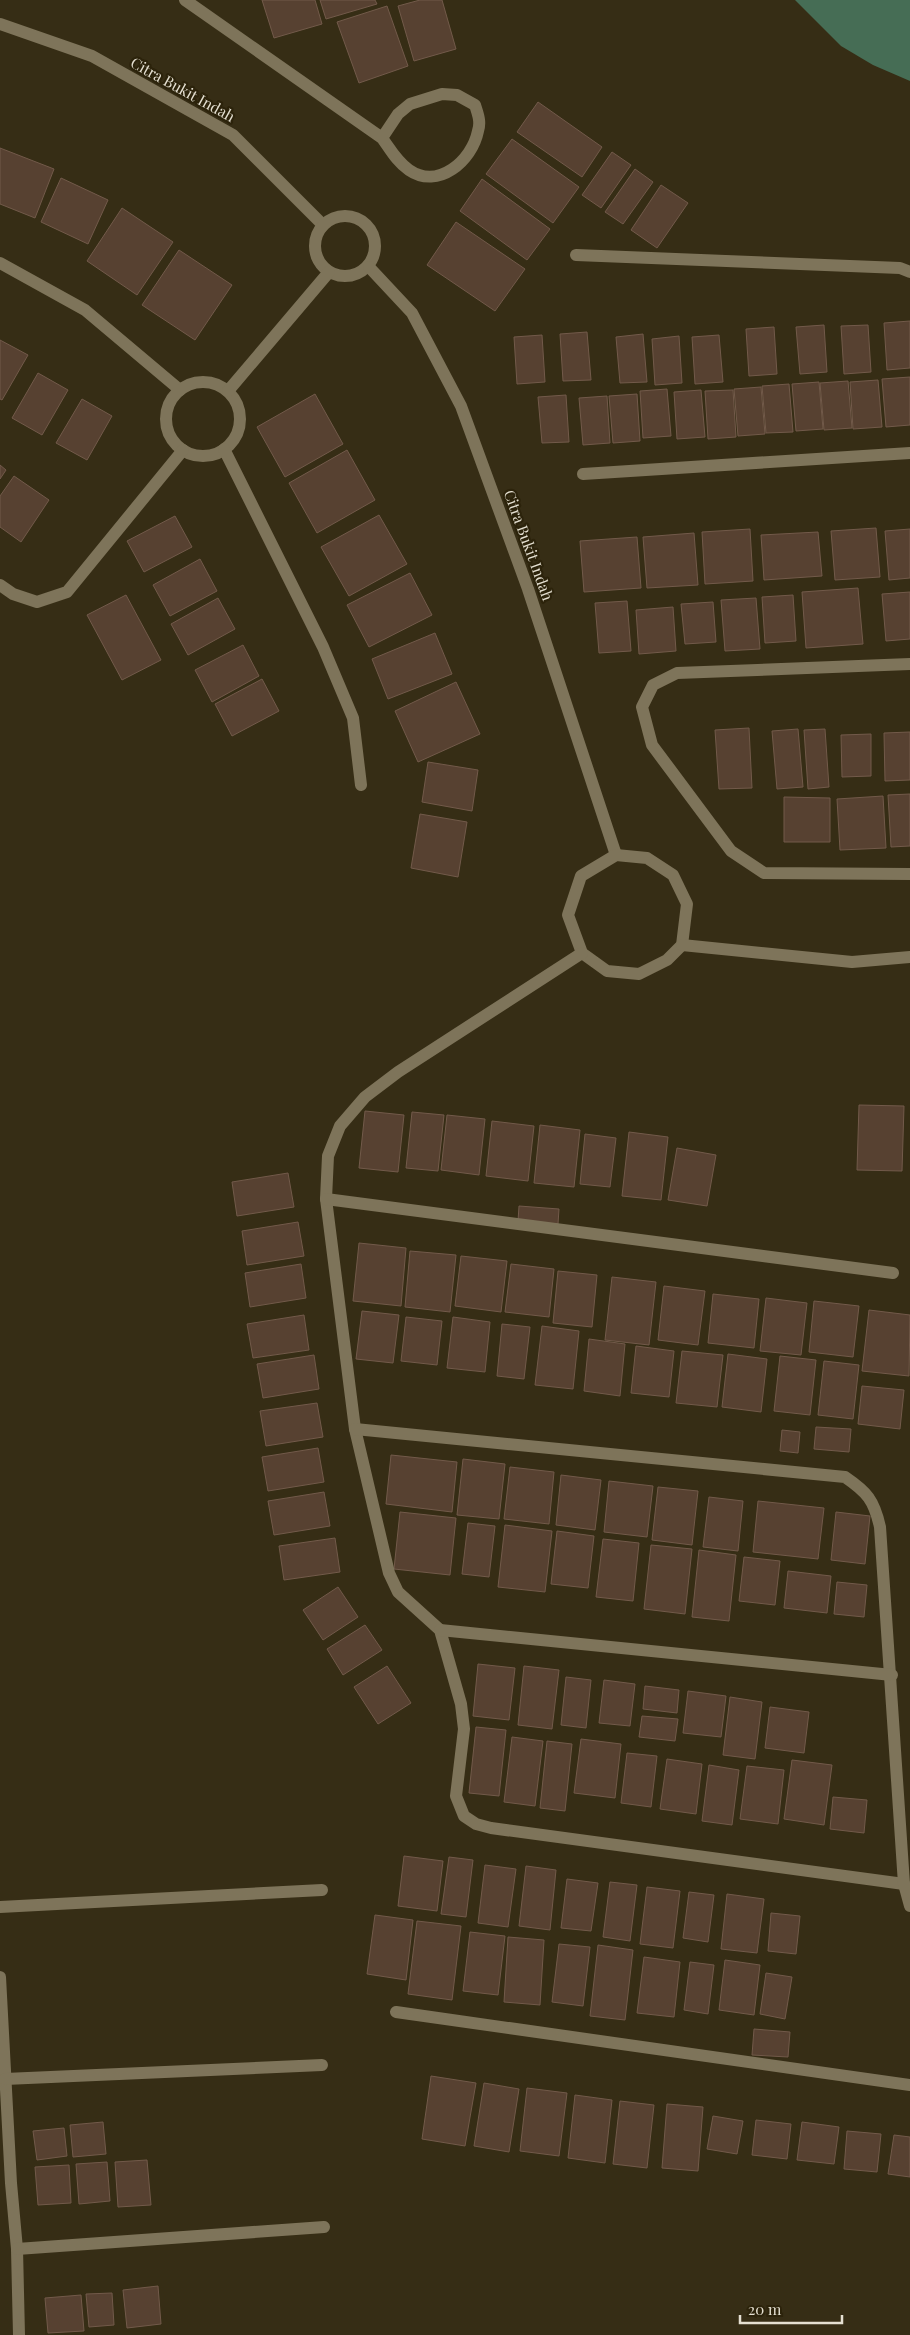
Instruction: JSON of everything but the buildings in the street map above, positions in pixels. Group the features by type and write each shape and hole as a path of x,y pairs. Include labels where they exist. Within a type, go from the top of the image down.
{"street":[{"path":"184,0 382,138 397,159 410,171 424,177 445,175 460,163 474,143 480,121 475,105 457,95 442,94 410,104 398,114 382,138"},
{"name":"Citra Bukit Indah","path":"0,24 92,56 233,135 323,225"},
{"path":"348,216 361,220 371,228 376,241 375,254 369,267 362,272 345,277 329,272 317,259 315,250 315,241 323,225 334,217 348,216"},
{"path":"576,255 900,268 910,272"},
{"path":"0,262 85,310 180,390"},
{"name":"Citra Bukit Indah","path":"369,267 412,313 461,406 528,589 616,855"},
{"path":"228,391 329,272"},
{"path":"204,381 217,384 228,391 236,402 240,415 239,428 234,440 224,449 211,455 196,456 183,450 174,442 168,432 167,409 172,398 180,390 191,383 204,381"},
{"path":"224,449 323,647 353,718 361,785"},
{"path":"0,585 13,594 37,602 67,592 183,450"},
{"path":"583,474 910,453"},
{"path":"910,664 677,672 653,685 642,707 652,745 731,851 764,873 910,874"},
{"path":"616,855 647,858 673,875 687,904 682,945 667,960 639,974 607,971 582,953 568,915 581,876 616,855"},
{"path":"682,945 852,962 910,957"},
{"path":"582,953 398,1072 365,1097 340,1126 328,1156 326,1199 355,1429 389,1573 398,1592 440,1630 461,1704 464,1729 456,1796 464,1816 476,1824 501,1829 904,1884"},
{"path":"326,1199 893,1273"},
{"path":"355,1429 845,1477 863,1489 875,1505 880,1527 892,1675 904,1884 910,1906"},
{"path":"440,1630 892,1675"},
{"path":"0,1907 322,1890"},
{"path":"0,1977 10,2183 17,2249 19,2335"},
{"path":"396,2012 910,2085"},
{"path":"5,2079 322,2065"},
{"path":"17,2249 324,2226"}],"shaded area":[{"path":"795,0 910,0 910,81 873,65 841,46"}]}
